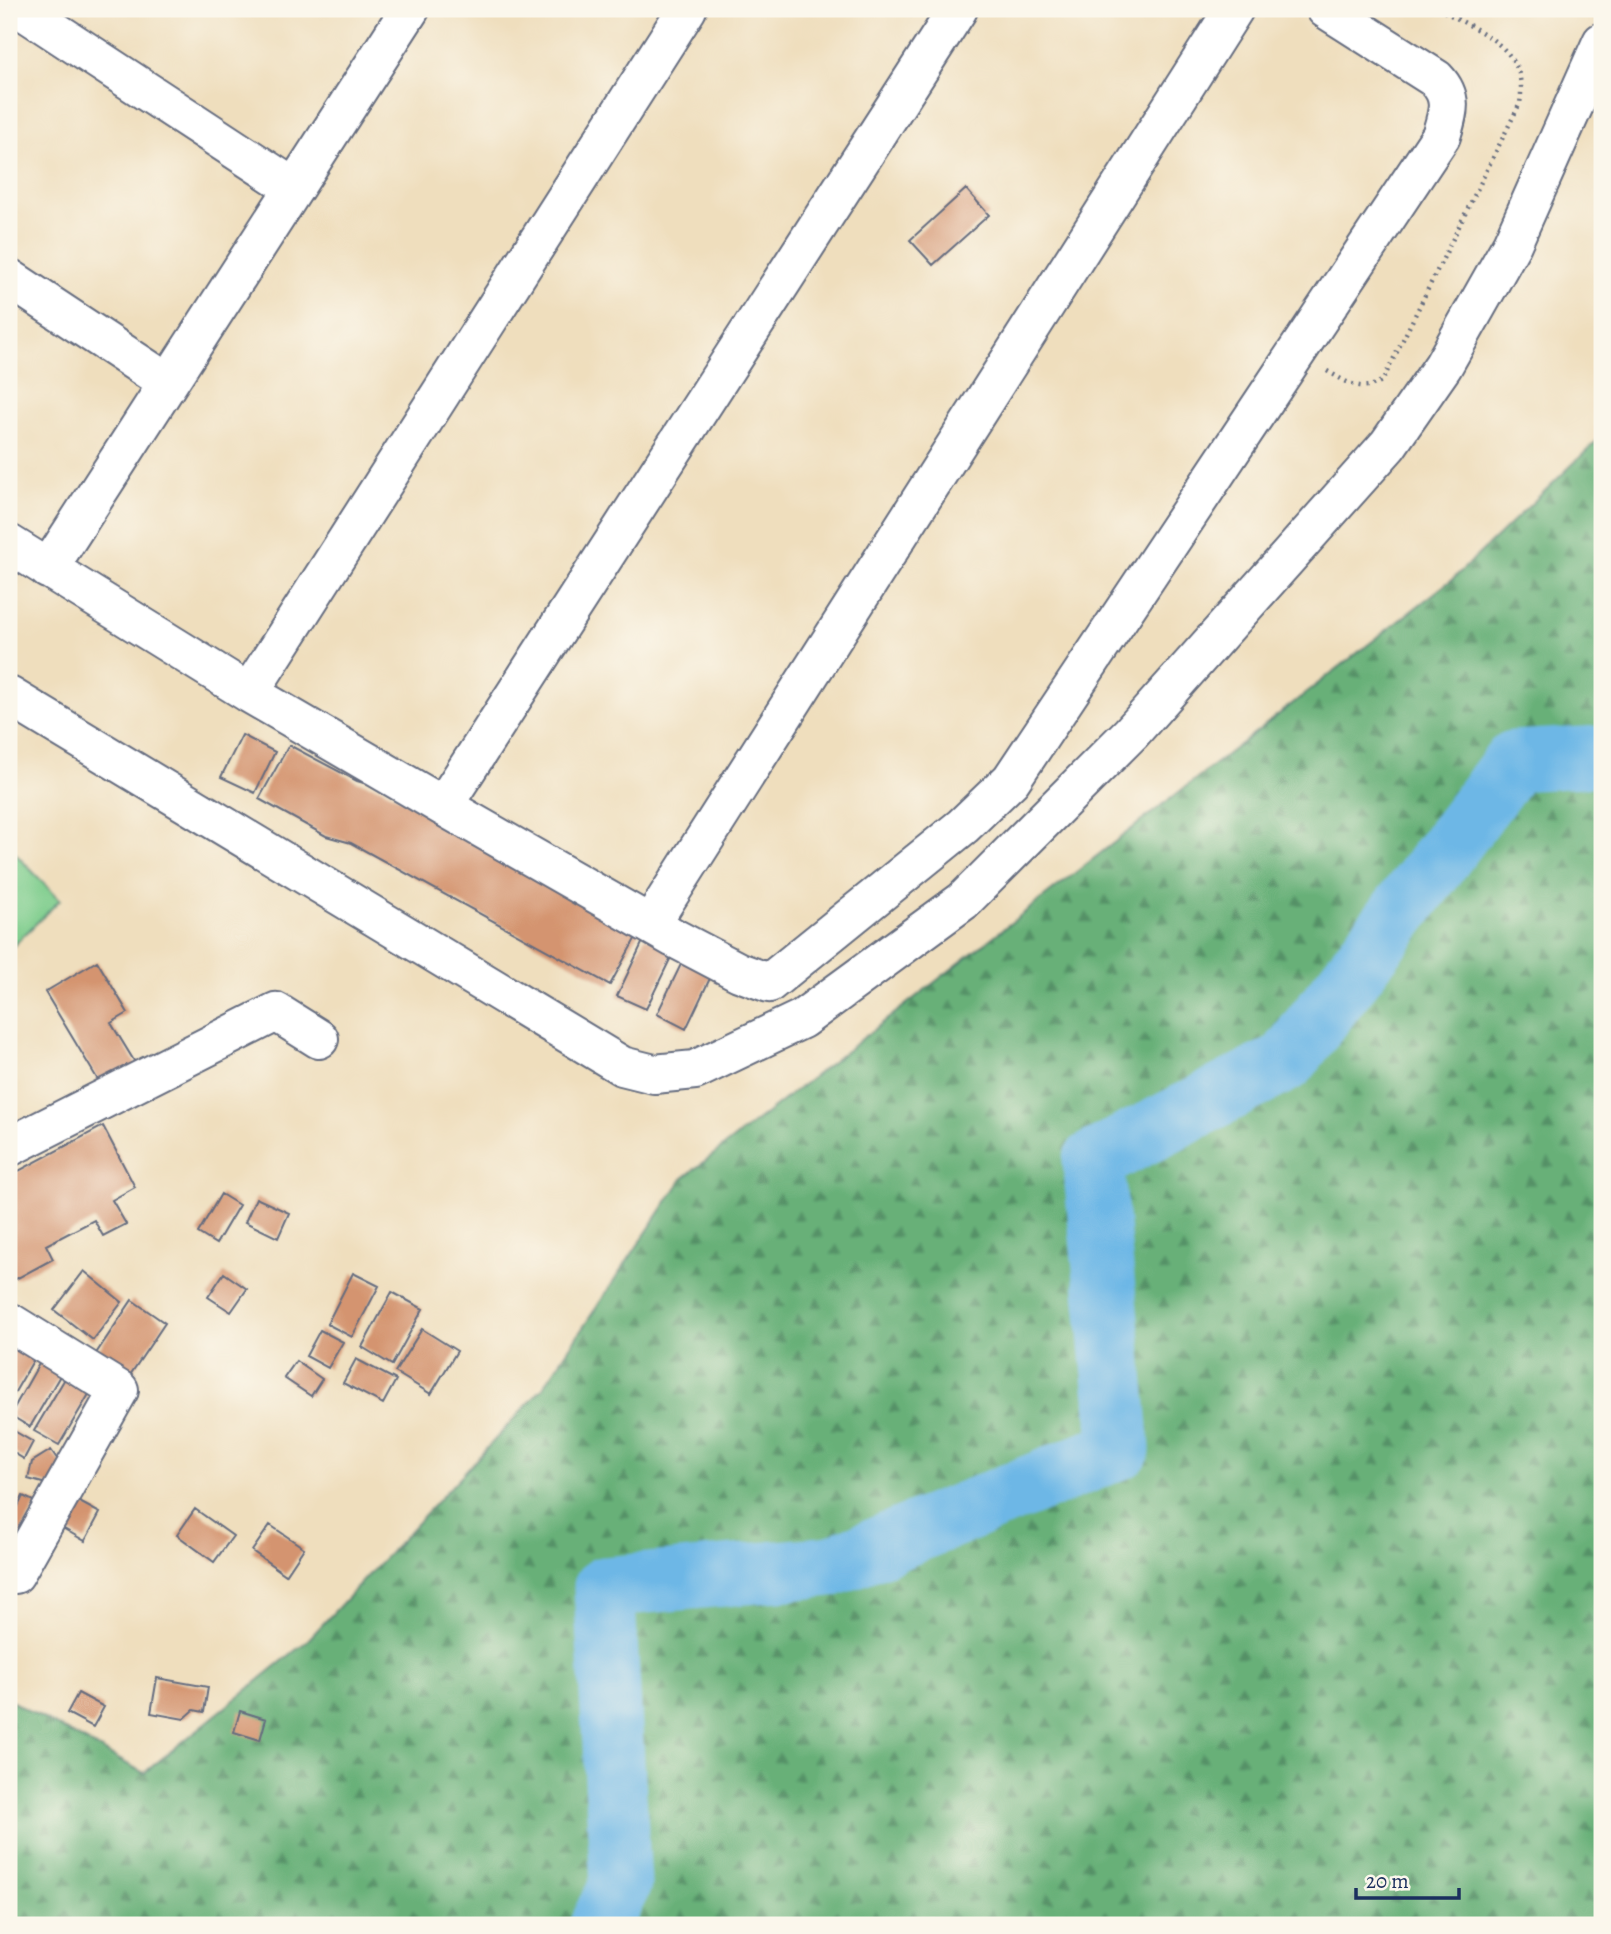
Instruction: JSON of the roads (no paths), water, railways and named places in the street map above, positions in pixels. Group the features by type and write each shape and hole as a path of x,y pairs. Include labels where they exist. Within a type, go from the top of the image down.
{"street":[{"path":"20,9 294,188"},
{"path":"48,569 410,9"},
{"path":"249,693 687,9"},
{"path":"443,806 958,9"},
{"path":"651,923 1234,9"},
{"path":"9,544 249,693 443,806 739,972 769,983 964,826 1011,780 1293,353 1441,136 1450,100 1445,88 1436,79 1326,9"},
{"path":"9,696 622,1066 654,1074 695,1070 803,1019 963,901 1131,733 1388,445 1443,366 1511,244 1602,42"},
{"path":"9,278 168,383"},
{"path":"9,1147 276,1012 319,1040"},
{"path":"9,1322 119,1390 15,1574"}],"waterway":[{"path":"600,1925 621,1883 604,1587 832,1566 1120,1449 1093,1161 1287,1061 1514,761 1602,756"}]}
